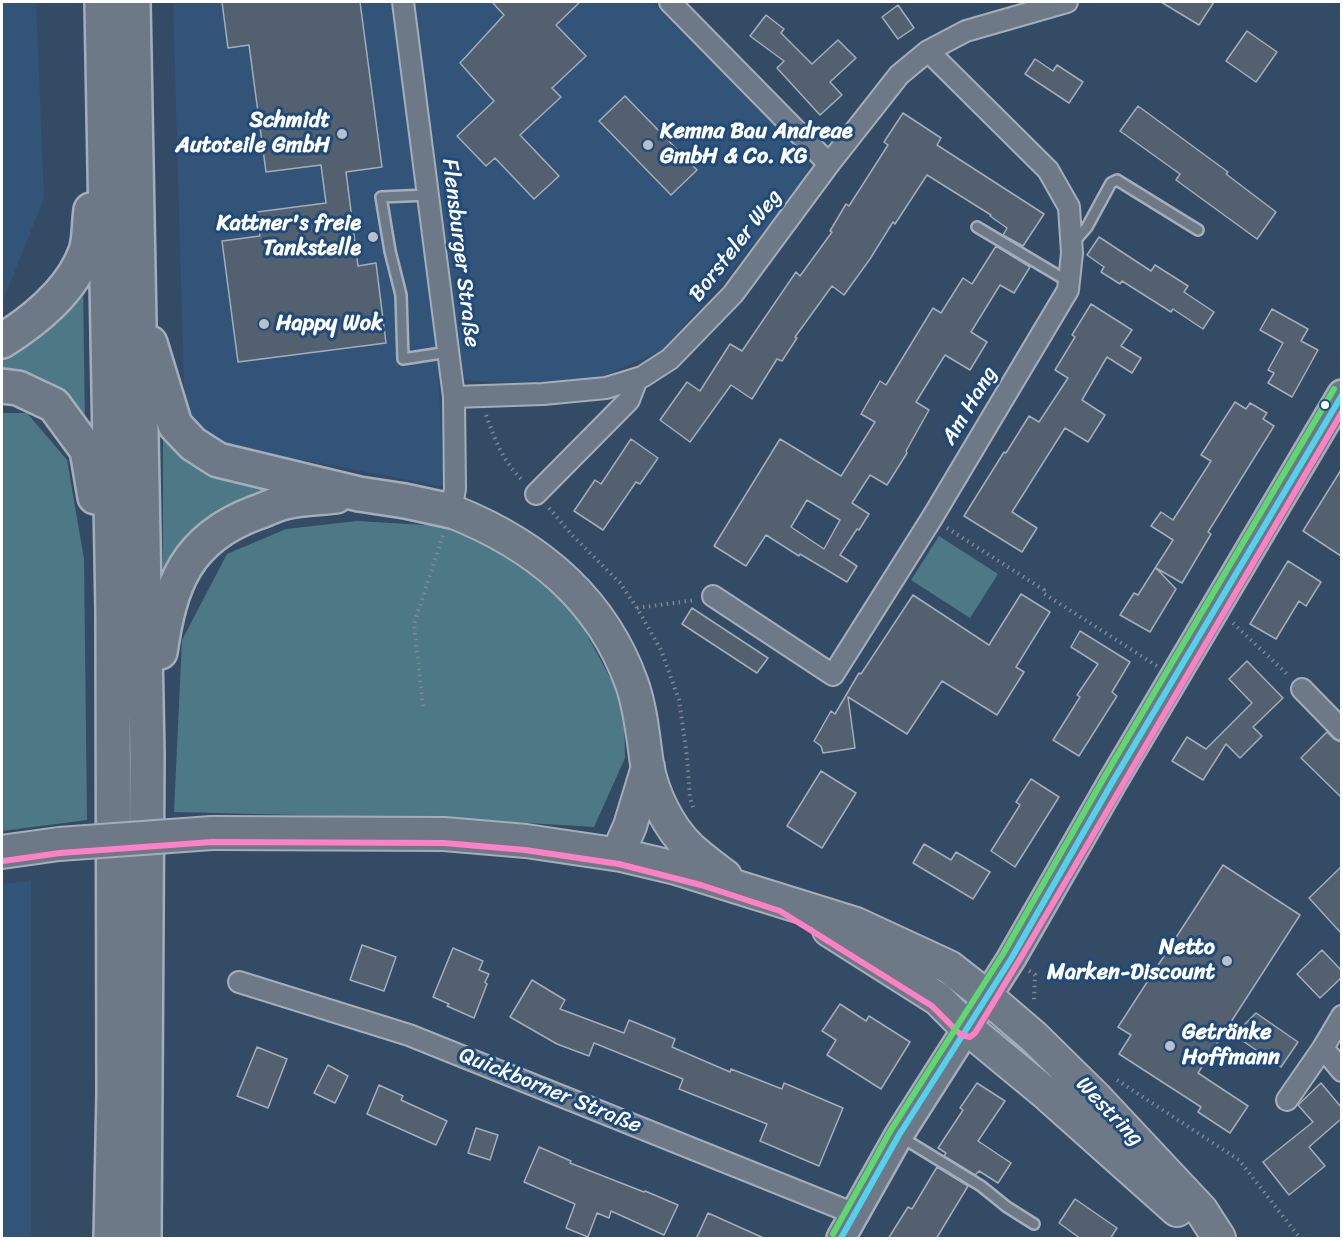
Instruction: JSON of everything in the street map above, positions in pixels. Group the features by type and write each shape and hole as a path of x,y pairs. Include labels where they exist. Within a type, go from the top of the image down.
{"highway":[{"path":"102,2 113,610 114,1093 111,1239"},
{"path":"133,2 147,755 144,1239"},
{"path":"2,341 37,316 56,298 74,274 86,251 105,83"},
{"path":"139,316 176,425 193,444 218,460 359,494 451,511"},
{"path":"2,386 18,388 54,405 87,450 113,610"},
{"path":"147,755 166,613 180,573 194,553 213,534 237,520 285,502 359,494"}],"main road":[{"path":"842,1239 899,1135 1011,959 1341,394"},
{"path":"451,511 496,531 543,561 581,596 614,642 633,685 643,726 648,767 660,805 688,847 738,886"},
{"path":"621,855 623,842 648,767"},
{"path":"652,863 660,805"},
{"path":"2,852 59,844 212,833 444,834 526,841 621,855 738,886 784,903 856,924 949,967 986,996"},
{"path":"784,903 938,999 967,1028"},
{"name":"Westring","path":"986,996 1034,1038 1095,1097 1201,1210 1220,1239"},
{"name":"Westring","path":"967,1028 1048,1095 1208,1239"}],"street":[{"name":"Flensburger Straße","path":"403,2 454,397 455,489 451,511"},
{"path":"670,2 829,164"},
{"name":"Borsteler Weg","path":"454,397 543,394 606,388 637,379 670,359 733,294 829,164 899,75 928,51 966,31 1067,2"},
{"name":"Am Hang","path":"713,596 833,675 932,518 1068,290 1072,244 1069,207 1048,170 928,51"},
{"path":"536,494 629,400 637,379"},
{"path":"1302,689 1341,730"},
{"name":"Quickborner Straße","path":"239,982 409,1035 855,1214"},
{"path":"1287,1100 1323,1048 1341,1016"},
{"path":"1323,1048 1341,1071"}],"lane":[{"path":"1072,244 1087,227 1111,183 1117,180 1198,230"},
{"path":"428,195 381,197 390,251 401,294 403,359 448,352"},
{"path":"977,227 1069,282"},
{"path":"899,1135 981,1185 1007,1207 1034,1224"}],"path":[{"path":"423,706 414,624 451,511"},
{"path":"932,518 1044,590 1043,593 1052,599 1175,677"},
{"path":"637,608 713,596"},
{"path":"1217,606 1302,689"},
{"path":"1116,1079 1239,1160 1300,1239"}],"shaded area":[{"path":"2,2 36,2 44,198 2,303"},
{"path":"173,2 652,2 810,161 805,182 663,350 581,386 438,379 445,487 220,444 185,420"},
{"path":"31,881 31,1238 2,1238 2,884"}],"green space":[{"path":"83,278 85,431 2,379 2,352"},
{"path":"2,413 27,413 67,460 84,559 87,820 2,831"},
{"path":"163,436 194,464 213,475 235,483 279,491 163,576"},
{"path":"357,521 442,526 495,546 568,600 624,703 625,758 594,827 463,819 174,812 182,640 227,554 286,529"},
{"path":"939,536 998,574 970,618 911,580"}],"building":[{"path":"222,2 360,2 382,167 346,172 358,266 376,263 386,343 238,362 222,241 260,236 257,212 326,203 321,165 266,172 249,45 228,48"},
{"path":"492,2 580,2 556,25 586,56 552,88 561,97 520,135 559,176 534,199 495,158 486,166 457,136 494,101 460,63 504,15"},
{"path":"1161,2 1214,2 1199,25"},
{"path":"898,5 914,28 898,39 882,17"},
{"path":"766,15 784,29 781,33 812,64 838,40 856,58 830,82 842,95 820,115 777,68 784,61 750,36"},
{"path":"1247,31 1277,52 1256,82 1226,61"},
{"path":"1035,59 1053,71 1057,65 1083,82 1069,103 1025,74"},
{"name":"Kemna Bau Andreae GmbH & Co. KG","path":"625,96 697,170 671,195 599,121"},
{"path":"1138,106 1228,172 1226,174 1276,212 1257,239 1176,180 1180,174 1120,131"},
{"path":"903,113 941,138 937,145 1044,214 1023,246 1003,235 1007,228 991,215 927,175 844,295 832,286 795,337 797,338 782,361 777,359 752,399 731,385 690,442 660,420 687,382 700,391 730,344 742,351 796,272 800,276 832,232 830,231 846,204 849,206 888,145 884,142"},
{"path":"1099,237 1151,271 1155,265 1188,286 1184,292 1214,312 1203,329 1173,309 1171,312 1122,281 1120,284 1101,272 1104,267 1087,255"},
{"path":"996,246 1030,267 1014,293 1000,285 971,332 987,342 970,370 945,355 916,402 929,410 906,451 907,453 887,485 870,475 852,503 869,514 840,555 857,566 847,582 766,535 746,566 714,546 780,439 841,476 875,422 861,414 880,381 886,385 933,308 941,313 963,278 972,284","holes":["807,500 840,520 824,549 791,527"]},
{"path":"1091,304 1132,330 1121,346 1141,358 1132,373 1107,357 1082,400 1105,415 1088,442 1065,428 1012,512 1037,528 1022,552 964,516 1029,416 1039,422 1068,378 1055,370 1075,337 1072,335"},
{"path":"1272,309 1308,329 1301,341 1318,350 1292,397 1268,383 1274,373 1268,370 1283,343 1260,330"},
{"path":"1235,402 1246,409 1250,403 1267,413 1263,419 1274,426 1208,532 1211,534 1182,583 1156,568 1176,589 1150,632 1120,615 1134,593 1138,595 1173,540 1151,526 1161,512 1173,520 1211,461 1201,455"},
{"path":"631,439 658,458 640,484 636,482 603,530 574,511 595,480 601,484"},
{"path":"1341,470 1341,556 1303,531"},
{"path":"1288,561 1321,582 1306,606 1299,601 1276,639 1250,624"},
{"path":"1021,594 1050,612 1016,667 1024,672 997,715 942,681 907,734 848,697 855,748 823,753 821,746 814,741 831,711 835,714 859,673 861,674 913,595 989,645"},
{"path":"692,608 768,658 757,673 682,624"},
{"path":"1080,631 1130,662 1112,692 1117,696 1079,756 1053,740 1080,697 1077,695 1098,664 1071,647"},
{"path":"1247,661 1283,698 1253,727 1262,736 1240,758 1226,744 1203,780 1172,761 1187,737 1206,749 1252,703 1229,679"},
{"path":"1327,732 1341,742 1341,797 1301,758"},
{"path":"821,771 856,793 822,848 787,826"},
{"path":"1031,779 1059,797 1015,867 991,851 1020,805 1016,802"},
{"path":"924,844 951,860 956,852 990,872 973,899 913,863"},
{"path":"1223,865 1300,915 1198,1073 1248,1106 1230,1133 1198,1112 1201,1107 1119,1054 1131,1035 1118,1027"},
{"path":"1341,867 1341,933 1309,898"},
{"path":"362,945 396,957 384,991 350,980"},
{"path":"453,948 483,961 479,970 489,974 474,1018 433,997"},
{"path":"1322,950 1341,970 1341,978 1320,998 1297,974"},
{"path":"532,980 565,1000 560,1009 624,1033 629,1020 675,1039 672,1047 730,1072 731,1069 782,1089 784,1083 843,1108 819,1166 760,1141 767,1124 679,1089 683,1079 594,1043 589,1056 557,1044 510,1017"},
{"path":"840,1004 866,1021 869,1016 910,1042 881,1089 827,1055 836,1040 822,1031"},
{"path":"1256,1013 1298,1042 1281,1067 1234,1035"},
{"path":"257,1047 287,1059 268,1108 237,1096"},
{"path":"328,1065 348,1076 335,1103 314,1093"},
{"path":"977,1083 1005,1101 978,1141 1011,1163 998,1183 979,1171 975,1175 944,1156 946,1153 938,1148 963,1110 960,1108"},
{"path":"1321,1083 1341,1107 1341,1119 1309,1147 1325,1166 1289,1195 1263,1162 1313,1122 1298,1105"},
{"path":"379,1085 403,1096 401,1100 447,1121 436,1145 367,1114"},
{"path":"476,1128 498,1135 490,1160 468,1153"},
{"path":"539,1147 571,1161 570,1163 678,1205 664,1235 611,1211 609,1218 597,1213 588,1237 566,1228 575,1204 524,1182"},
{"path":"937,1167 968,1186 936,1239 888,1239 908,1207 912,1209"},
{"path":"1075,1199 1117,1228 1110,1239 1081,1239 1059,1223"},
{"path":"708,1213 766,1239 696,1239"}],"transit line":[{"path":"833,1234 891,1130 1003,954 1105,776 1334,389"},
{"path":"841,1238 899,1135 1011,959 1113,781 1342,395"},
{"path":"3,861 60,853 212,842 444,843 525,850 619,864 701,885 780,911 932,1006 961,1035 970,1037 975,1033 1023,954 1342,412"}],"place":[{"name":"Schmidt Autoteile GmbH","path":"342,134"},
{"name":"Kemna Bau Andreae GmbH & Co. KG","path":"648,145"},
{"name":"Kattner's freie Tankstelle","path":"373,237"},
{"name":"Happy Wok","path":"264,324"},
{"name":"Netto Marken-Discount","path":"1227,961"},
{"name":"Getränke Hoffmann","path":"1170,1046"}]}
